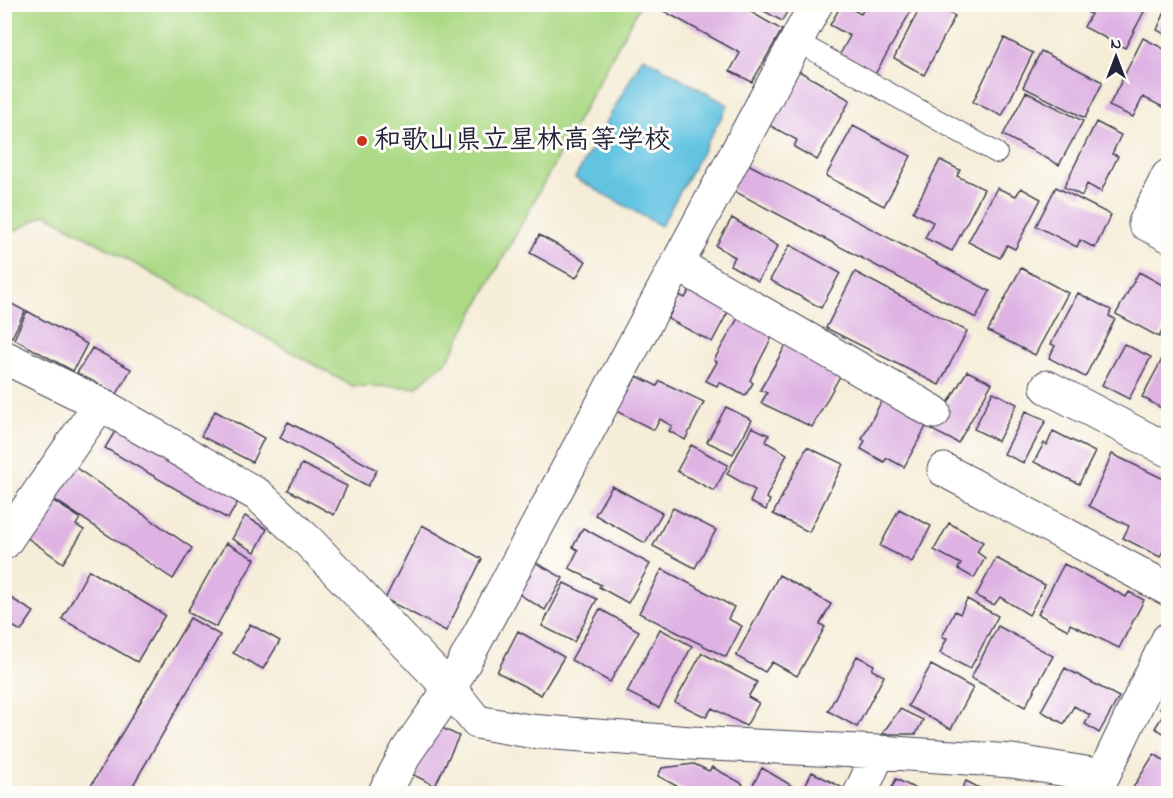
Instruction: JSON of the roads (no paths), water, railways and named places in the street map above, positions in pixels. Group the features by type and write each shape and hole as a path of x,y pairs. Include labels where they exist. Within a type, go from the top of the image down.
{"street":[{"path":"384,794 407,751 450,689 816,4"},
{"path":"1168,176 1145,223 1168,235"},
{"path":"677,264 934,412"},
{"path":"4,357 100,404 258,495 309,542 450,689 477,722 528,730 691,743 1012,761 1098,785 1168,639"},
{"path":"1047,387 1168,450"},
{"path":"4,543 100,404"},
{"path":"944,470 1168,590"},
{"path":"860,794 879,752"}],"lane":[{"path":"796,41 997,153"}],"water":[{"path":"643,57 728,105 661,226 575,178"}],"place":[{"name":"和歌山県立星林高等学校","path":"362,141"}]}
